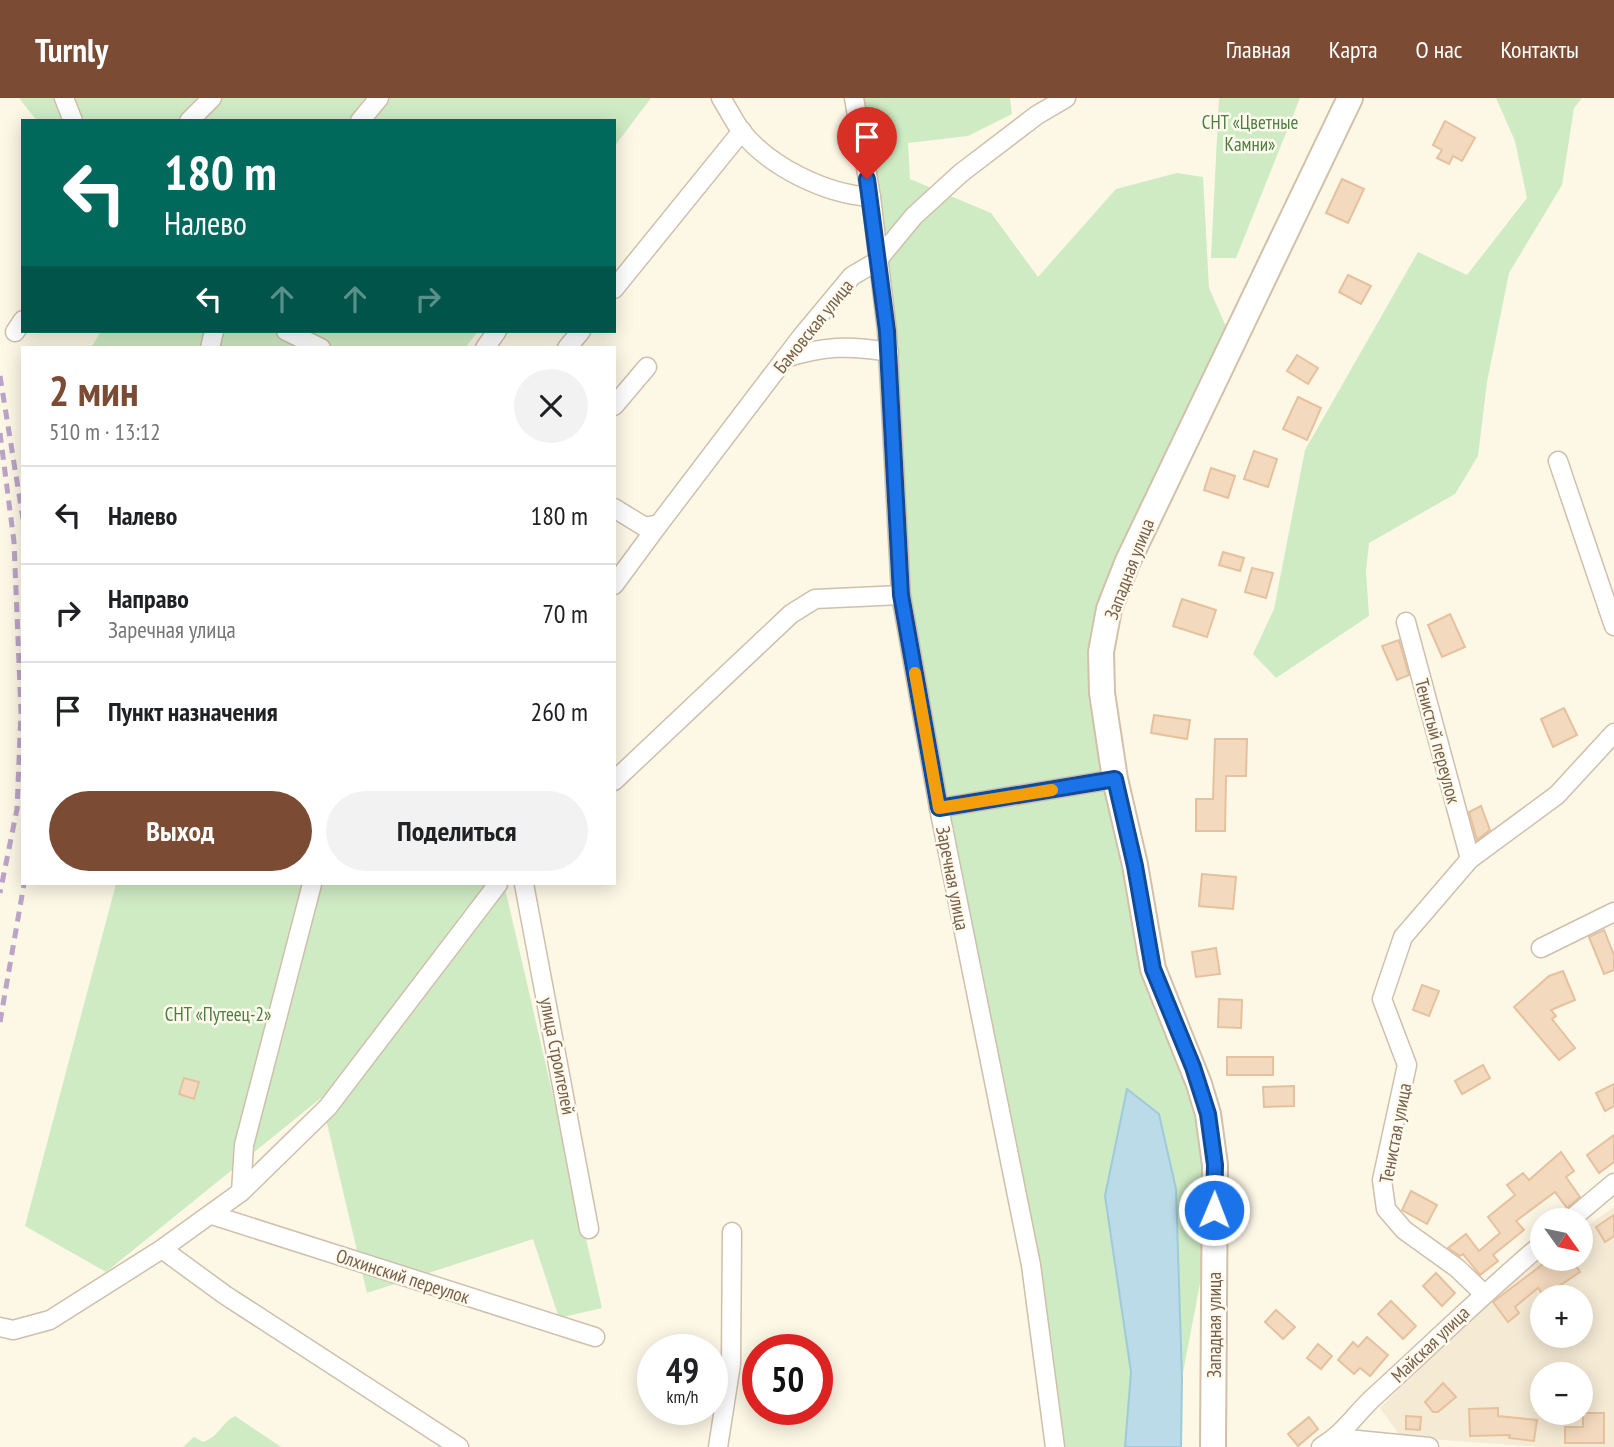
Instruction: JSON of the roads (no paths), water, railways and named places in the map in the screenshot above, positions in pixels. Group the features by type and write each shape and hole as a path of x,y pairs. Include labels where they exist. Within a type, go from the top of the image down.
{"main road":[{"name":"Западная улица","path":"1213,1447 1215,1165 1208,1114 1199,1084 1153,969 1135,866 1115,779 1102,693 1101,652 1109,609 1133,550 1350,98"}],"street":[{"path":"64,98 72,119"},
{"path":"191,119 212,98"},
{"path":"362,119 379,98"},
{"path":"721,98 742,131 771,159 807,179 848,196 871,197"},
{"name":"Заречная улица","path":"853,98 871,197 876,262 889,352 901,595 939,808 1031,1265 1055,1447"},
{"name":"Бамовская улица","path":"616,582 785,358 852,276 876,262 914,216 961,173 1037,115 1066,98"},
{"path":"616,287 742,131"},
{"path":"290,333 317,346"},
{"path":"785,358 821,347 848,345 889,352"},
{"path":"616,404 647,367"},
{"path":"1558,461 1614,626"},
{"path":"616,509 645,527 659,524"},
{"path":"616,779 791,614 815,599 901,595"},
{"name":"Тенистый переулок","path":"1406,622 1470,859"},
{"name":"Тенистая улица","path":"1483,1293 1457,1268 1404,1230 1386,1209 1382,1180 1407,1065 1382,999 1403,937 1470,859 1558,795 1614,733"},
{"path":"939,808 1115,779"},
{"path":"241,1192 244,1145 312,885"},
{"path":"0,1326 13,1330 50,1320 162,1249 241,1192 328,1107 497,885"},
{"name":"улица Строителей","path":"524,885 589,1228"},
{"path":"1541,948 1614,912"},
{"path":"1584,1208 1614,1183"},
{"name":"Олхинский переулок","path":"212,1215 595,1337"},
{"path":"718,1447 731,1364 732,1232"},
{"path":"162,1249 225,1294 459,1447"},
{"name":"Майская улица","path":"1321,1447 1337,1438 1370,1400 1483,1293 1530,1254"},
{"path":"1337,1438 1429,1447"}],"water":[{"path":"1127,1089 1159,1114 1176,1189 1182,1378 1181,1447 1125,1447 1131,1372 1105,1196"}],"railway":[{"path":"0,376 21,507"},
{"path":"0,433 14,542 21,712 17,809 0,893"},
{"path":"0,1022 24,885"}],"park label":[{"name":"СНТ «Цветные Камни»","path":"1250,133"},
{"name":"СНТ «Путеец-2»","path":"218,1014"}]}
